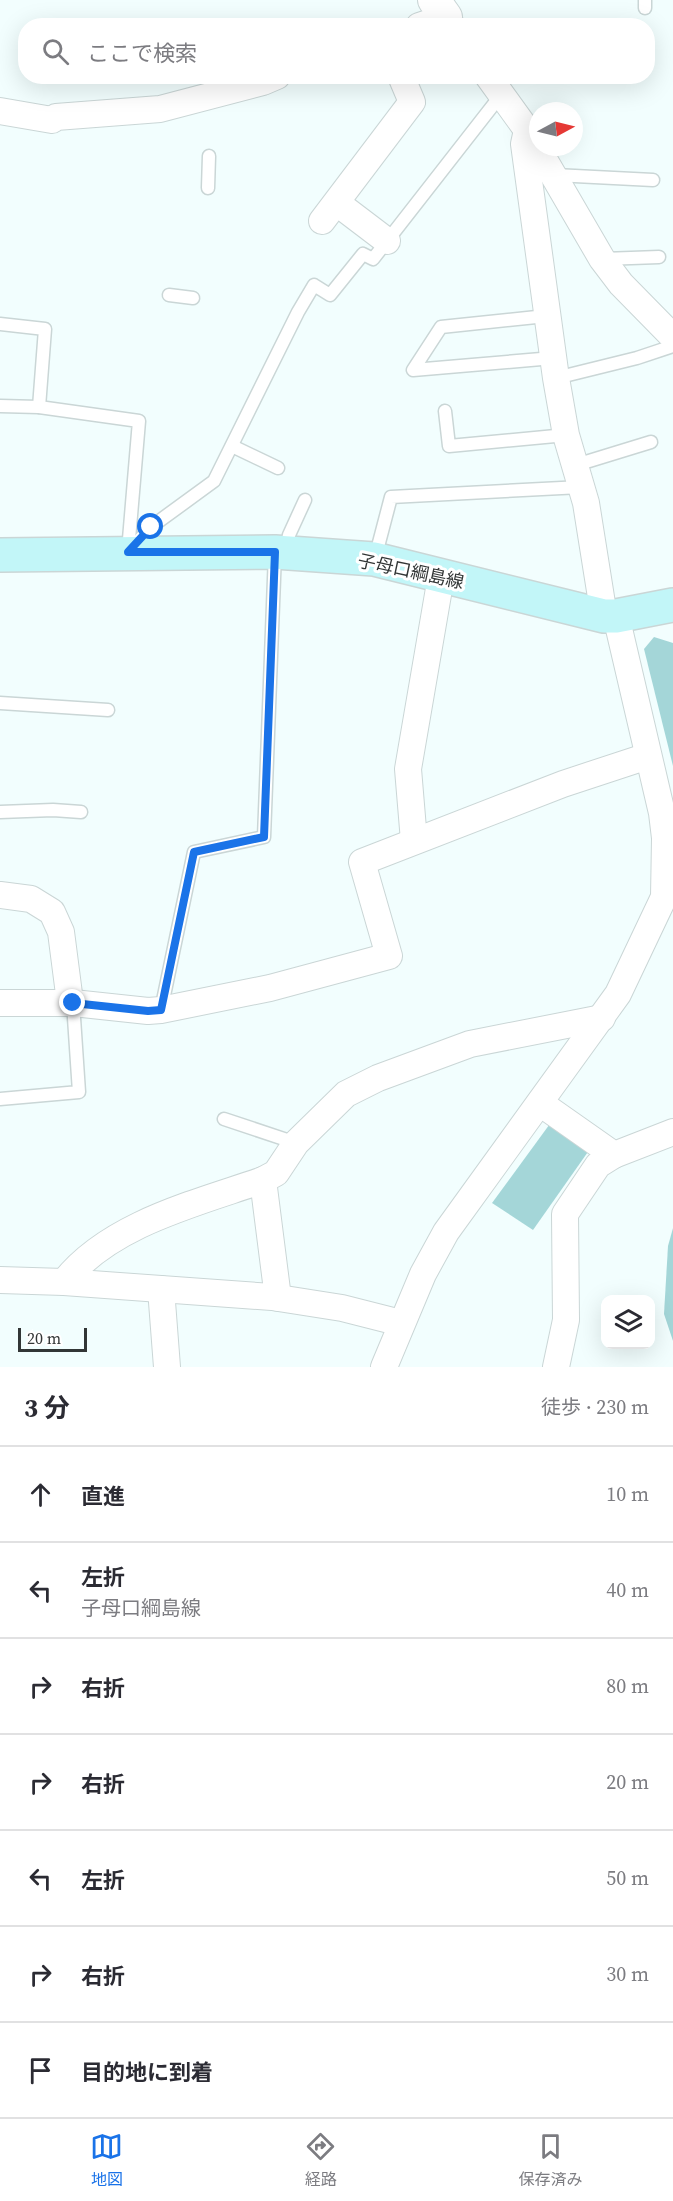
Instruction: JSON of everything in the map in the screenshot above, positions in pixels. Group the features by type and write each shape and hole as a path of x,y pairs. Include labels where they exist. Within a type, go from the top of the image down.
{"main road":[{"name":"子母口綱島線","path":"0,555 280,552 374,559 610,616 673,605"}],"street":[{"path":"0,111 52,120 56,117 160,109 255,84"},
{"path":"387,242 330,212 412,102 404,84"},
{"path":"495,86 527,130 555,175 602,259 621,284 673,337"},
{"path":"389,1365 401,1323 423,1274 446,1232 618,994 664,897 666,885 664,826 648,756 610,616 586,503 566,435 546,316 524,144 527,130"},
{"path":"414,841 408,769 441,577"},
{"path":"0,1003 73,1003 148,1011 161,1010 270,988 389,956 362,862 563,784 648,756"},
{"path":"0,895 31,899 52,912 61,932 69,994 73,1003"},
{"path":"64,1282 75,1267 104,1244 145,1223 264,1180 276,1173 296,1143 346,1094 378,1078 470,1044 602,1018"},
{"path":"540,1103 614,1155"},
{"path":"556,1367 566,1320 565,1214 598,1165 614,1155 673,1132"},
{"path":"264,1180 278,1298"},
{"path":"0,1280 64,1282 278,1298 342,1308 401,1323"},
{"path":"160,1289 167,1367"}],"lane":[{"path":"128,552 151,527 214,481 298,312 314,285 330,296 363,254 373,259 495,86"},
{"path":"208,188 209,156"},
{"path":"555,175 652,180"},
{"path":"602,259 659,257"},
{"path":"169,295 193,297"},
{"path":"546,316 441,327 413,370 554,368 637,358 673,346"},
{"path":"0,324 45,329 39,407"},
{"path":"0,406 39,407 139,421 128,552"},
{"path":"445,411 449,446 566,435"},
{"path":"374,559 391,497 578,476 651,442"},
{"path":"232,446 278,468"},
{"path":"161,1010 194,852 264,837 280,552 305,500"},
{"path":"0,703 108,710"},
{"path":"0,812 52,810 81,812"},
{"path":"0,1099 79,1092 73,1003"},
{"path":"224,1119 296,1143"}],"shaded area":[{"path":"654,637 673,643 673,766 644,649"},
{"path":"552,1121 590,1149 533,1230 492,1203"},
{"path":"673,1228 673,1341 664,1314 668,1246"}],"route":[{"path":"73,1003 148,1011 161,1010 194,852 264,837 275,552 128,552 151,527"}]}
